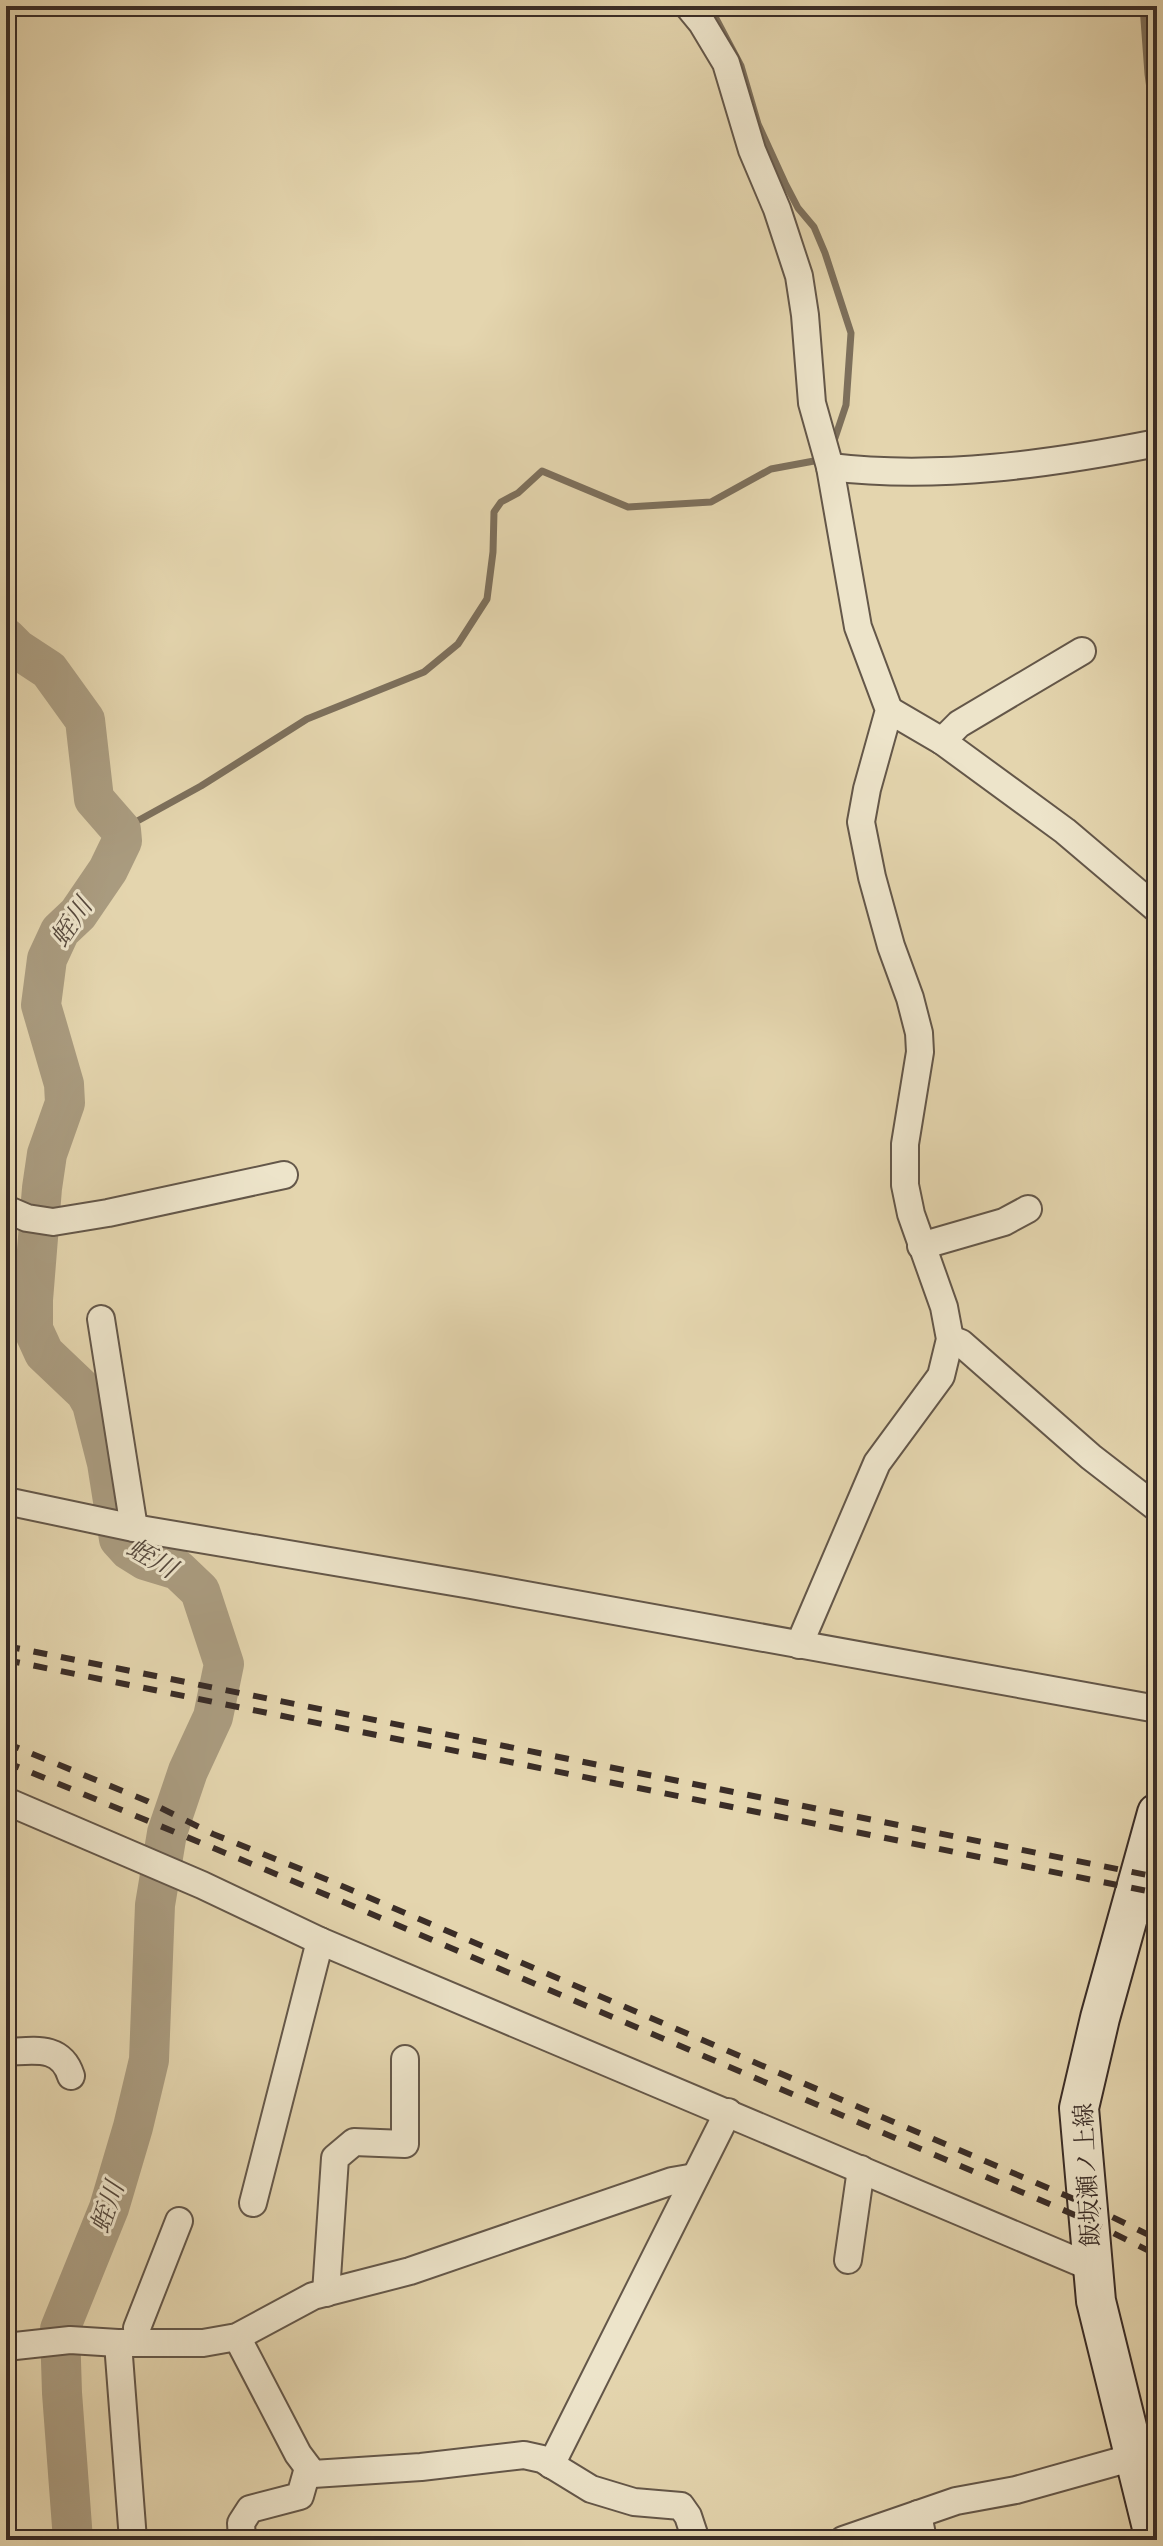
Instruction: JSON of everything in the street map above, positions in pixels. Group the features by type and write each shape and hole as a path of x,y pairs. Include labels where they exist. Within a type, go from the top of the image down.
{"main road":[{"name":"飯坂瀬ノ上線","path":"1155,2540 1096,2301 1079,2108 1144,1911 1157,1813"}],"street":[{"path":"688,6 726,63 752,150 777,209 799,276 812,403 826,454 858,627 889,710 861,822 872,877 919,1033 920,1052 905,1144 905,1185 921,1246 935,1277 950,1339 941,1376 877,1463 799,1645"},
{"path":"826,454 930,472 1103,453 1157,443"},
{"path":"942,741 959,724 1082,651"},
{"path":"889,710 942,741 1065,831 1157,909"},
{"path":"29,1216 108,1213 284,1175"},
{"path":"921,1246 1004,1222 1028,1209"},
{"path":"101,1319 130,1527"},
{"path":"950,1339 961,1343 1091,1457 1157,1508"},
{"path":"6,1501 130,1527 1157,1709"},
{"path":"6,1801 202,1885 320,1941 1093,2268"},
{"path":"253,2203 320,1941"},
{"path":"6,2052 45,2051 56,2055 68,2064 71,2076"},
{"path":"326,2293 335,2158 354,2142 405,2144 405,2059"},
{"path":"551,2465 728,2112"},
{"path":"848,2260 861,2169"},
{"path":"6,2347 70,2340 203,2343 237,2337 313,2296 410,2271 672,2181 695,2177"},
{"path":"133,2540 128,2343 137,2328 179,2221"},
{"path":"237,2337 298,2454 313,2474 421,2467 524,2455 542,2459 591,2489 634,2502 681,2506 696,2540"},
{"path":"843,2540 920,2527 956,2501 1016,2490 1134,2457"},
{"path":"242,2540 241,2523 250,2509 300,2496 308,2468"}],"waterway":[{"path":"707,6 741,66 758,124 785,183 798,208 814,227 851,333 846,405 830,444"},
{"path":"1143,6 1157,140"},
{"path":"121,830 201,786 307,719 424,672 458,644 487,599 494,512 501,502 518,493 542,471 628,507 711,502 771,469 814,461 819,456"},
{"name":"蛭川","path":"6,638 49,670 85,720 94,799 121,830 122,841 108,870 78,914 60,931 47,959 41,1005 64,1084 65,1103 47,1154 42,1188 33,1329 44,1353 85,1392 92,1404 107,1463 119,1539 145,1560 178,1570 200,1591 224,1664 213,1717 188,1771 167,1833 155,1905 149,2060 133,2127 109,2208 60,2329 73,2540"}],"railway":[{"path":"6,1646 1157,1877"},
{"path":"6,1660 1157,1893"},
{"path":"6,1743 147,1801 213,1834 328,1880 1088,2205 1157,2239"},
{"path":"6,1762 341,1901 1089,2221 1157,2255"}]}
